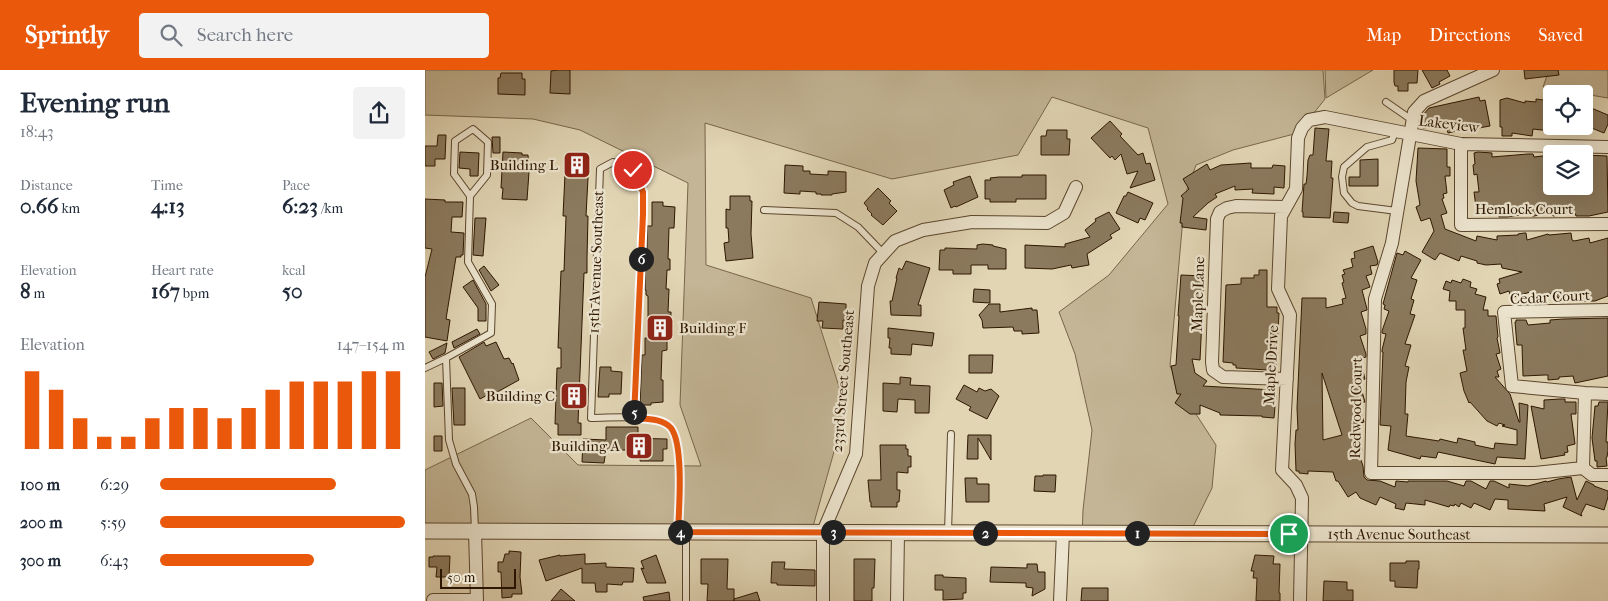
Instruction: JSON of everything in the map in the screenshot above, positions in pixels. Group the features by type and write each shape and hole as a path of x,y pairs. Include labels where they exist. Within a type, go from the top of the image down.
{"street":[{"path":"1412,120 1413,112 1424,101 1493,70"},
{"name":"Lakeview","path":"1298,138 1302,128 1309,120 1325,117 1461,144 1608,147"},
{"name":"Redwood Court","path":"1412,120 1392,242 1375,298 1371,472 1535,473 1583,468"},
{"name":"Maple Drive","path":"1298,138 1296,189 1281,216 1278,289 1290,315 1282,470 1296,484 1302,498 1300,601"},
{"name":"Hemlock Court","path":"1461,144 1461,225 1608,224"},
{"name":"233rd Street Southeast","path":"823,601 823,532 856,454 868,286 875,263 895,241 923,230 972,222 1047,222 1064,213 1075,187"},
{"name":"Maple Lane","path":"1286,207 1235,206 1220,212 1217,219 1212,362 1213,370 1223,377 1287,380"},
{"name":"Cedar Court","path":"1585,393 1512,386 1504,312 1608,310"},
{"path":"1608,394 1585,393 1583,468 1592,475 1608,475"},
{"name":"15th Avenue Southeast","path":"425,531 1608,535"},
{"path":"433,600 477,600 475,531"},
{"path":"897,601 898,532"},
{"path":"1060,601 1063,533"}],"lane":[{"path":"1386,102 1412,120"},
{"path":"425,368 491,332 492,304 468,262 471,196 487,175 488,142 473,129 455,141 454,174 471,196"},
{"path":"1395,132 1392,140 1367,147 1355,157 1344,167 1342,177 1344,193 1352,203 1358,206 1397,211"},
{"name":"15th Avenue Southeast","path":"634,418 643,192 633,170 613,162 600,169 591,418 656,420 670,427 677,439 679,452 682,532"},
{"path":"764,210 836,213 858,226 884,254"},
{"path":"446,358 449,440 456,464 472,494 475,531"},
{"path":"948,532 951,434"},
{"path":"682,532 685,601"}],"shaded area":[{"path":"425,70 1323,70 1325,99 1298,133 1233,150 1196,165 1185,195 1170,366 1194,411 1216,445 1212,488 1188,537 1082,539 1083,510 1092,430 1075,354 1059,312 1109,275 1168,204 1148,128 1052,97 1018,155 892,179 705,123 706,265 811,298 846,409 812,530 425,531 425,470 531,418 578,465 701,466 680,405 688,183 580,130 533,119 425,115"},
{"path":"1325,70 1373,70 1326,98"},
{"path":"1549,70 1608,70 1608,98 1593,95 1593,85 1544,85"}],"building":[{"path":"570,70 570,94 550,93 551,71"},
{"path":"1394,70 1418,70 1417,83 1408,83 1408,91 1398,91 1398,86 1395,86 1394,82"},
{"path":"1422,70 1447,70 1450,76 1432,88"},
{"path":"1524,70 1558,70 1559,75 1525,79"},
{"path":"501,73 522,73 522,79 525,79 525,95 498,94 498,78 500,78"},
{"path":"1479,97 1480,101 1485,100 1490,126 1473,129 1473,127 1448,133 1446,126 1423,128 1422,116 1429,108"},
{"path":"1507,98 1525,103 1525,101 1536,102 1536,99 1543,100 1543,130 1533,129 1532,136 1512,133 1512,136 1502,136 1500,100"},
{"path":"1593,109 1608,115 1608,124 1604,133 1593,129"},
{"path":"1110,121 1122,134 1120,136 1138,155 1143,153 1146,164 1150,163 1155,180 1130,188 1138,171 1127,174 1121,154 1115,160 1112,156 1110,158 1091,138"},
{"path":"1315,128 1329,129 1326,161 1332,161 1331,178 1333,178 1330,218 1303,217 1302,212 1304,184 1306,184 1308,160 1310,155 1313,155"},
{"path":"1047,130 1067,130 1067,139 1070,139 1069,155 1041,155 1041,136 1046,136"},
{"path":"438,135 446,135 445,159 435,159 435,166 425,166 425,146 437,146"},
{"path":"492,137 500,137 500,153 493,153"},
{"path":"1418,148 1447,149 1447,167 1450,167 1450,176 1445,176 1447,193 1443,194 1444,198 1442,199 1447,213 1441,215 1445,229 1476,241 1477,236 1497,240 1497,236 1524,233 1526,233 1527,240 1548,234 1571,233 1572,240 1574,241 1589,238 1590,243 1608,238 1608,296 1595,301 1559,301 1558,297 1552,298 1550,293 1531,298 1530,292 1511,298 1509,291 1500,294 1497,284 1500,283 1499,279 1522,272 1502,268 1501,264 1486,265 1477,263 1477,261 1461,256 1459,261 1440,253 1435,260 1422,252 1434,231 1430,218 1421,221 1416,207 1420,205 1416,181"},
{"path":"460,152 479,153 478,176 470,176 470,169 459,168"},
{"path":"503,152 528,155 527,200 502,199"},
{"path":"566,153 587,154 587,159 589,159 586,216 588,216 587,273 584,273 578,423 581,423 581,435 558,435 558,424 555,424 557,368 561,368 561,348 558,348 561,271 564,271 566,216 563,216"},
{"path":"1474,153 1492,153 1492,157 1528,154 1533,154 1534,157 1543,156 1543,195 1593,195 1593,155 1607,156 1608,212 1589,216 1576,216 1575,212 1553,216 1551,213 1532,216 1532,213 1507,217 1499,217 1497,213 1477,215 1474,192 1479,192 1477,174 1474,175"},
{"path":"1378,159 1378,186 1349,186 1349,177 1360,177 1360,160"},
{"path":"1251,163 1251,168 1272,168 1273,165 1285,166 1284,188 1274,187 1274,194 1252,193 1253,189 1235,190 1235,186 1215,194 1217,197 1193,217 1207,219 1206,230 1182,227 1182,223 1180,223 1183,198 1181,196 1189,189 1183,179 1207,164 1210,170 1221,165"},
{"path":"785,165 803,166 803,171 810,171 810,174 828,175 828,171 846,172 846,192 832,195 800,191 800,194 784,193"},
{"path":"1022,175 1046,175 1046,199 1016,199 1016,202 990,202 990,199 985,199 985,180 999,177 1022,177"},
{"path":"970,176 978,197 951,208 944,190 954,185 953,182"},
{"path":"878,188 891,201 889,203 897,211 883,225 871,215 864,203"},
{"path":"1128,192 1153,203 1145,220 1140,218 1138,223 1116,213"},
{"path":"730,196 750,196 750,201 752,201 751,234 753,258 726,261 724,243 729,242 728,228 726,228 726,209 730,210"},
{"path":"425,199 463,202 462,217 452,217 451,232 464,233 463,255 456,257 446,319 450,320 447,341 425,337 425,277 432,249 425,248"},
{"path":"652,202 663,202 663,206 675,207 674,228 669,228 668,259 670,259 670,270 667,270 666,289 669,289 668,312 671,312 670,340 667,340 667,350 662,351 661,380 663,380 663,402 640,405 642,355 645,355 645,338 648,338 648,296 645,290 645,268 647,268 647,226 652,226"},
{"path":"1109,212 1120,229 1110,235 1112,238 1087,254 1089,265 1072,268 1071,265 1052,269 1025,268 1025,245 1065,247 1065,244 1090,237 1085,230 1096,221 1095,219"},
{"path":"1334,212 1349,213 1348,223 1333,222"},
{"path":"475,218 486,218 483,256 473,255"},
{"path":"983,244 1006,249 1006,269 988,269 988,265 971,265 971,274 953,274 953,270 939,270 940,250 945,250 945,248 977,249 977,245"},
{"path":"1373,246 1378,262 1377,265 1370,266 1372,274 1366,276 1370,287 1362,290 1367,309 1361,312 1366,334 1360,336 1366,357 1360,359 1365,379 1359,381 1365,402 1358,404 1364,422 1358,424 1360,428 1356,429 1362,450 1358,451 1364,477 1367,480 1380,481 1395,487 1396,481 1447,481 1464,486 1466,481 1471,481 1486,489 1490,481 1509,488 1509,484 1528,486 1571,477 1577,500 1586,481 1608,491 1604,510 1586,504 1581,514 1582,516 1563,507 1567,497 1544,504 1545,511 1508,509 1508,500 1495,499 1490,510 1474,503 1471,508 1461,503 1459,507 1455,504 1449,507 1425,500 1425,505 1406,503 1404,510 1395,508 1396,504 1380,497 1376,505 1360,498 1356,492 1348,497 1338,481 1336,481 1333,472 1308,471 1308,474 1296,471 1295,444 1296,430 1298,430 1297,408 1302,298 1326,298 1326,308 1343,304 1342,299 1346,298 1342,283 1344,282 1342,275 1345,274 1343,270 1353,267 1351,259 1355,258 1354,252","holes":["1322,373 1342,435 1323,440"]},
{"path":"1405,251 1421,260 1411,278 1417,280 1411,299 1414,300 1410,314 1415,315 1405,344 1411,345 1405,366 1409,367 1406,382 1405,414 1408,414 1406,436 1439,441 1440,439 1457,443 1458,438 1475,442 1475,445 1494,449 1495,443 1517,445 1517,430 1502,426 1505,425 1499,423 1497,426 1487,421 1469,403 1464,391 1460,373 1467,371 1463,350 1466,350 1463,328 1465,328 1465,310 1456,310 1456,301 1449,301 1450,291 1443,289 1446,281 1451,283 1452,280 1461,283 1463,279 1471,282 1470,287 1477,289 1475,294 1486,297 1483,310 1488,310 1488,316 1496,316 1500,353 1496,354 1501,369 1497,371 1499,377 1495,377 1510,394 1519,422 1519,403 1528,405 1525,459 1497,457 1495,464 1438,452 1436,458 1421,456 1420,459 1388,450 1391,426 1380,425 1382,350 1386,334 1382,333 1382,331 1389,311 1384,309 1385,305 1383,304 1397,253 1403,255"},
{"path":"906,261 930,268 918,305 921,305 921,316 891,315 890,301 892,301 896,278 899,268 902,270"},
{"path":"484,266 499,285 491,291 479,270"},
{"path":"1259,270 1267,270 1267,307 1277,307 1277,313 1279,313 1276,366 1269,366 1268,370 1236,368 1236,365 1233,365 1233,363 1223,362 1226,285 1241,284 1241,278 1254,278 1254,275 1259,275"},
{"path":"1181,275 1204,276 1200,360 1192,359 1195,373 1207,381 1203,386 1273,390 1273,395 1276,395 1274,418 1220,415 1220,413 1200,405 1200,414 1190,414 1175,403 1181,394 1177,394 1171,366 1176,365"},
{"path":"473,280 486,304 486,321 478,321 478,308 463,287"},
{"path":"974,289 990,290 990,303 973,302"},
{"path":"819,302 846,304 846,320 843,320 843,329 822,328 823,321 817,321"},
{"path":"989,304 1000,304 1000,312 1032,308 1032,310 1037,310 1039,333 1022,334 1022,331 1014,331 1013,327 983,328 979,315"},
{"path":"1608,318 1608,376 1575,383 1573,376 1548,380 1548,375 1523,376 1522,345 1517,345 1516,320 1526,320 1528,325 1550,323 1550,320"},
{"path":"888,328 934,333 932,346 912,344 911,355 891,354"},
{"path":"477,329 480,334 454,348 452,342"},
{"path":"484,342 486,346 496,342 504,359 509,358 513,363 519,380 490,396 489,394 480,399 459,357"},
{"path":"447,343 445,353 433,359 429,352"},
{"path":"969,355 993,355 992,373 969,373"},
{"path":"600,367 611,367 611,371 622,372 621,394 609,394 609,397 598,397"},
{"path":"900,377 911,378 910,385 930,386 929,413 915,413 915,400 898,399 897,412 883,411 883,383 900,384"},
{"path":"434,383 442,383 443,406 434,407"},
{"path":"964,385 977,392 979,388 985,391 991,389 999,396 987,419 969,410 971,407 956,399"},
{"path":"452,388 465,388 465,425 454,425"},
{"path":"1565,399 1565,402 1576,402 1576,414 1571,414 1575,444 1567,446 1568,452 1564,453 1565,455 1541,459 1531,406 1544,409 1544,400"},
{"path":"1599,402 1608,402 1606,442 1608,442 1608,451 1606,458 1607,466 1597,467 1592,438 1595,406 1598,406"},
{"name":"Building A","path":"606,427 638,427 638,434 625,438 667,439 667,449 663,449 663,461 640,461 641,450 606,450 604,463 582,462 583,439 606,440"},
{"path":"968,435 991,435 991,460 978,438 978,459 967,459"},
{"path":"434,436 442,436 442,451 434,451"},
{"path":"880,445 906,445 908,456 911,456 911,467 908,467 908,473 897,472 897,490 900,490 897,507 871,507 868,480 881,480"},
{"path":"1056,475 1055,492 1034,491 1035,476"},
{"path":"965,478 977,478 977,484 989,484 989,502 966,502"},
{"path":"509,551 521,552 520,577 522,594 512,594 512,597 502,598 501,572 498,572 498,562 503,562 505,554 509,554"},
{"path":"585,554 585,564 606,563 606,567 634,568 633,582 623,582 622,585 607,584 607,592 596,592 595,583 582,583 582,568 546,581 539,560 560,555"},
{"path":"656,555 666,583 647,583 641,568 644,569 641,561"},
{"path":"1255,555 1274,556 1273,564 1280,564 1280,601 1256,601 1257,578 1253,578 1254,571 1251,571"},
{"path":"450,556 449,577 436,577 437,567 429,567 429,557"},
{"path":"701,559 728,559 727,589 734,589 734,599 757,592 760,601 707,601 708,584 701,584"},
{"path":"854,559 875,559 872,601 854,601"},
{"path":"1406,561 1419,561 1417,588 1395,587 1395,581 1390,581 1390,563 1406,563"},
{"path":"772,562 785,562 784,569 815,570 815,586 777,585 777,583 771,583"},
{"path":"1027,564 1037,564 1038,572 1045,572 1045,589 1032,596 1033,588 1026,587 1026,583 990,582 991,567 1027,568"},
{"path":"935,575 966,578 966,593 963,593 963,599 943,600 943,590 935,590"},
{"path":"1324,581 1347,582 1347,590 1353,590 1353,601 1323,601"},
{"path":"1082,588 1108,588 1108,601 1081,601"},
{"path":"561,589 575,601 551,601"},
{"path":"669,592 670,601 644,601 643,597"}],"place":[{"name":"Building L","path":"577,165"},
{"name":"Building F","path":"660,328"},
{"name":"Building C","path":"574,396"},
{"name":"Building A","path":"639,446"}],"route":[{"path":"633,170 643,192 634,418 656,420 670,427 677,439 679,452 678,532 1289,534"}]}
